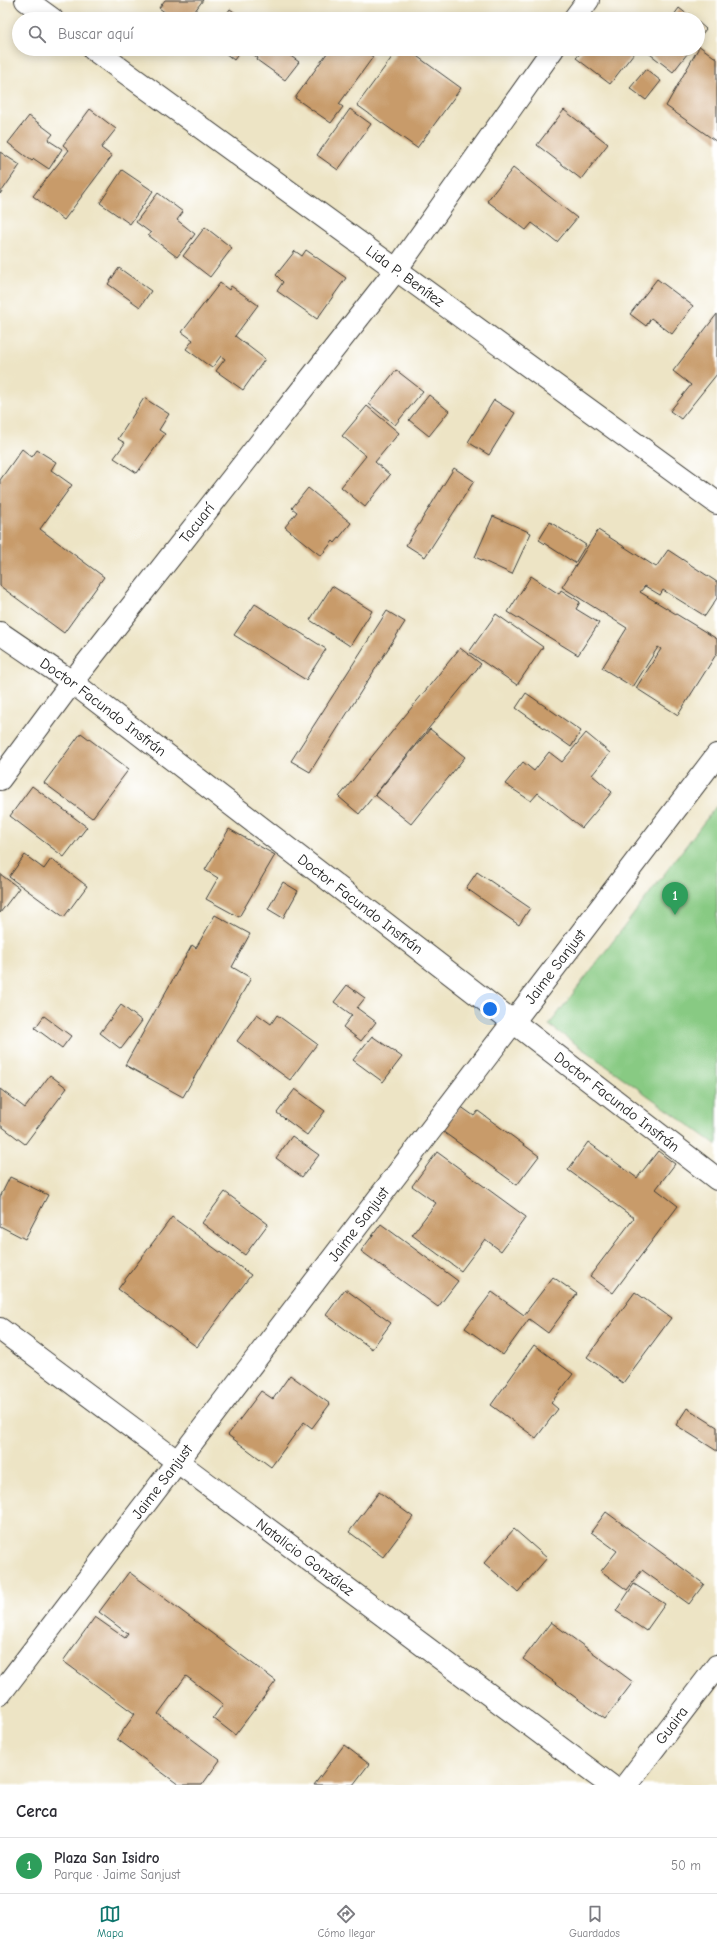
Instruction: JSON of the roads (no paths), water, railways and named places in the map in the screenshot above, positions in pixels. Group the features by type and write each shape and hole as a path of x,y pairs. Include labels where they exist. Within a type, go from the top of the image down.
{"street":[{"path":"26,0 42,12"},
{"path":"579,12 588,0"},
{"name":"Lida P. Benítez","path":"103,56 717,503"},
{"name":"Tacuarí","path":"0,779 72,682 396,270 548,56"},
{"name":"Doctor Facundo Insfrán","path":"0,633 72,682 717,1179"},
{"name":"Jaime Sanjust","path":"0,1694 717,755"},
{"name":"Natalicio González","path":"0,1329 176,1463 610,1785"},
{"name":"Guaira","path":"626,1785 717,1666"}],"place":[{"name":"Plaza San Isidro","path":"675,915"}]}
